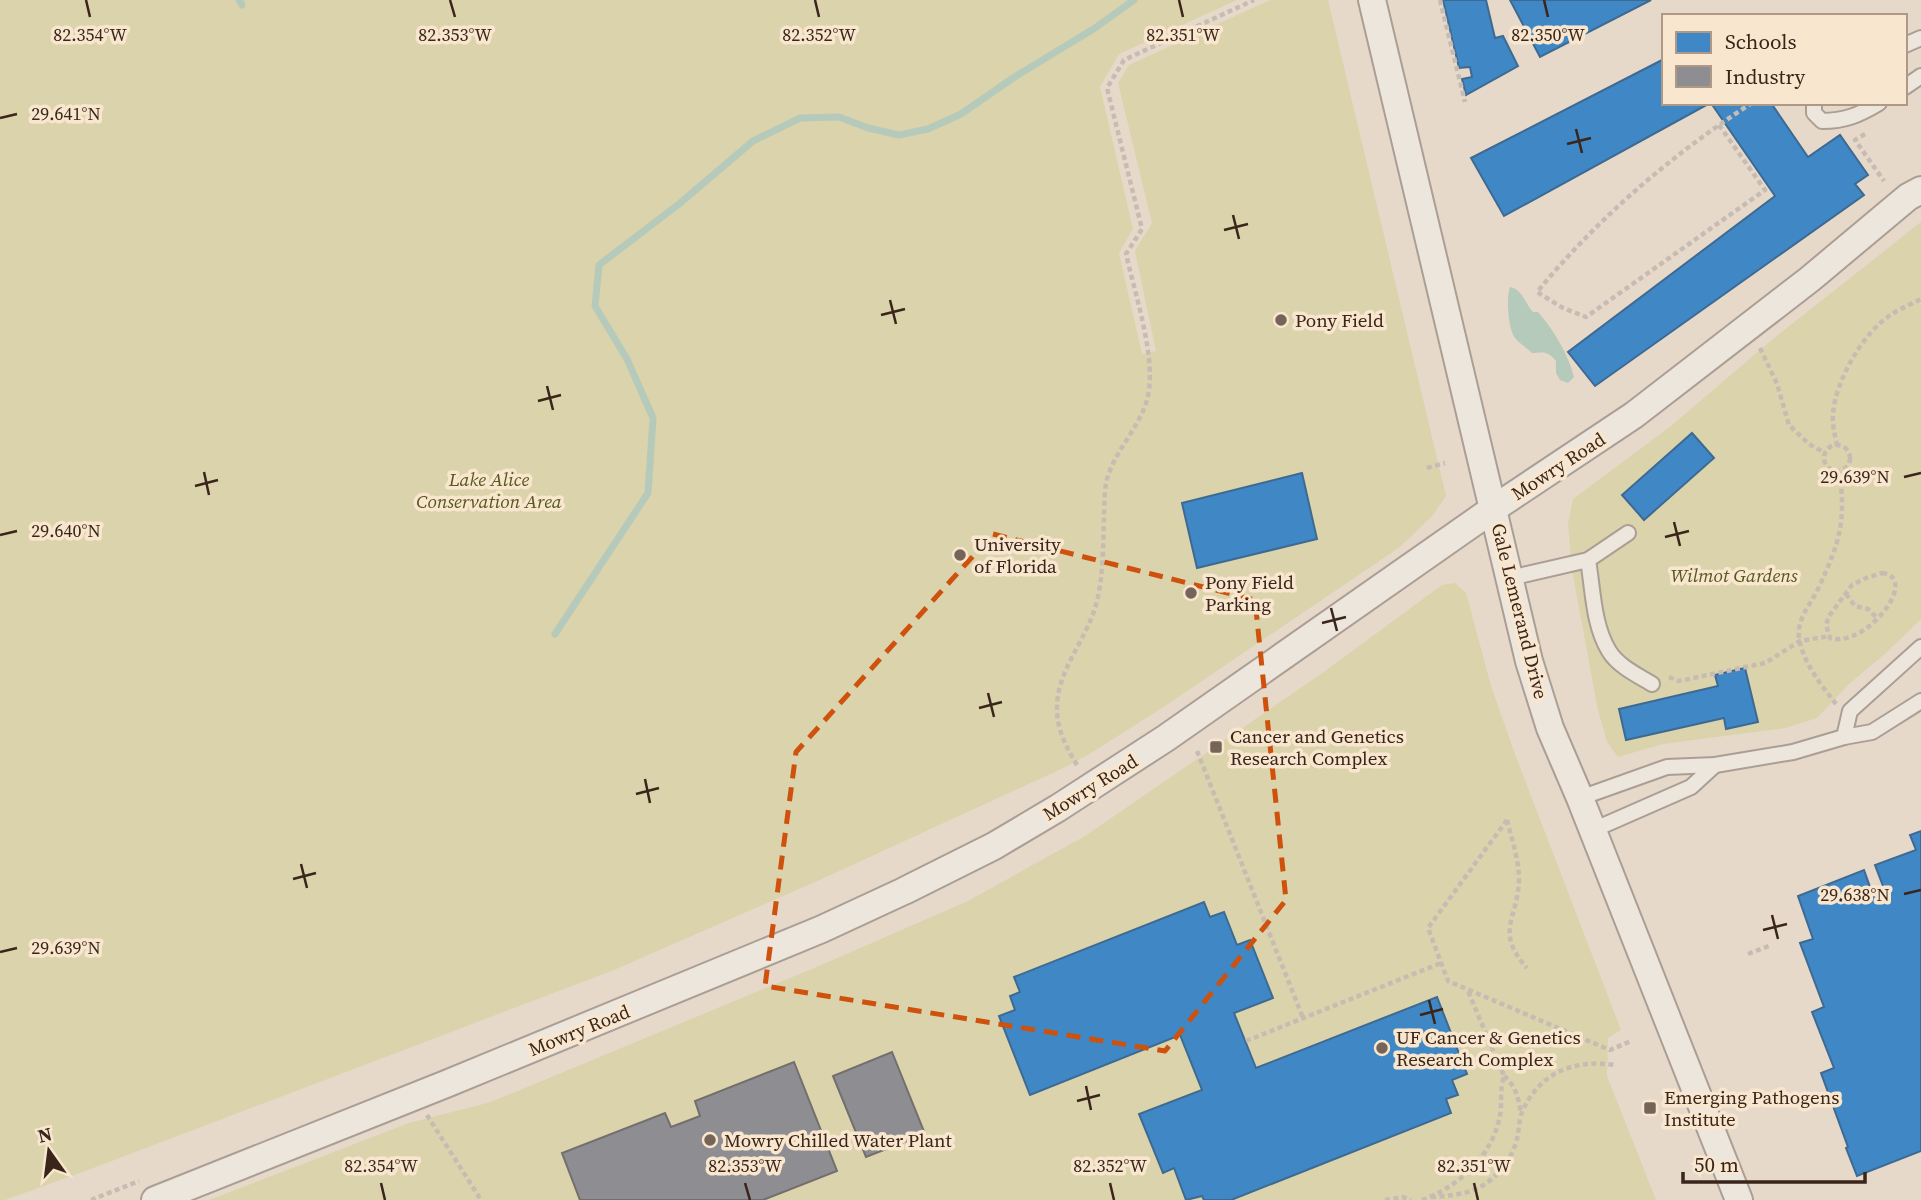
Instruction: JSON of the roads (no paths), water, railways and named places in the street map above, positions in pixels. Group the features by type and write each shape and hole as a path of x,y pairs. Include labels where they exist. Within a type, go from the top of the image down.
{"street":[{"name":"Gale Lemerand Drive","path":"1372,0 1529,661 1550,728 1739,1200"},
{"name":"Mowry Road","path":"155,1200 446,1084 853,915 960,864 1058,808 1166,738 1493,509 1634,415 1810,279 1908,197 1921,190"}],"lane":[{"path":"1814,105 1814,113 1822,121 1839,121 1875,105"},
{"path":"1510,578 1588,560 1628,533"},
{"path":"1588,560 1597,617 1609,652 1628,670 1657,679"},
{"path":"1844,737 1850,711 1921,648"},
{"path":"1580,798 1667,767 1716,765 1793,752 1872,732 1921,701"},
{"path":"1593,830 1690,787 1716,765"}],"waterway":[{"path":"239,0 242,5"},
{"path":"555,634 648,493 653,418 627,359 595,306 599,265 679,204 753,141 800,118 839,117 868,128 899,135 928,129 961,114 1134,0"}],"place":[{"name":"Pony Field","path":"1281,320"},
{"name":"University of Florida","path":"960,555"},
{"name":"Pony Field Parking","path":"1191,593"},
{"name":"Cancer and Genetics Research Complex","path":"1216,747"},
{"name":"UF Cancer & Genetics Research Complex","path":"1382,1048"},
{"name":"Emerging Pathogens Institute","path":"1650,1108"},
{"name":"Mowry Chilled Water Plant","path":"710,1140"}],"park label":[{"name":"Lake Alice Conservation Area","path":"489,490"},
{"name":"Wilmot Gardens","path":"1734,575"}]}
